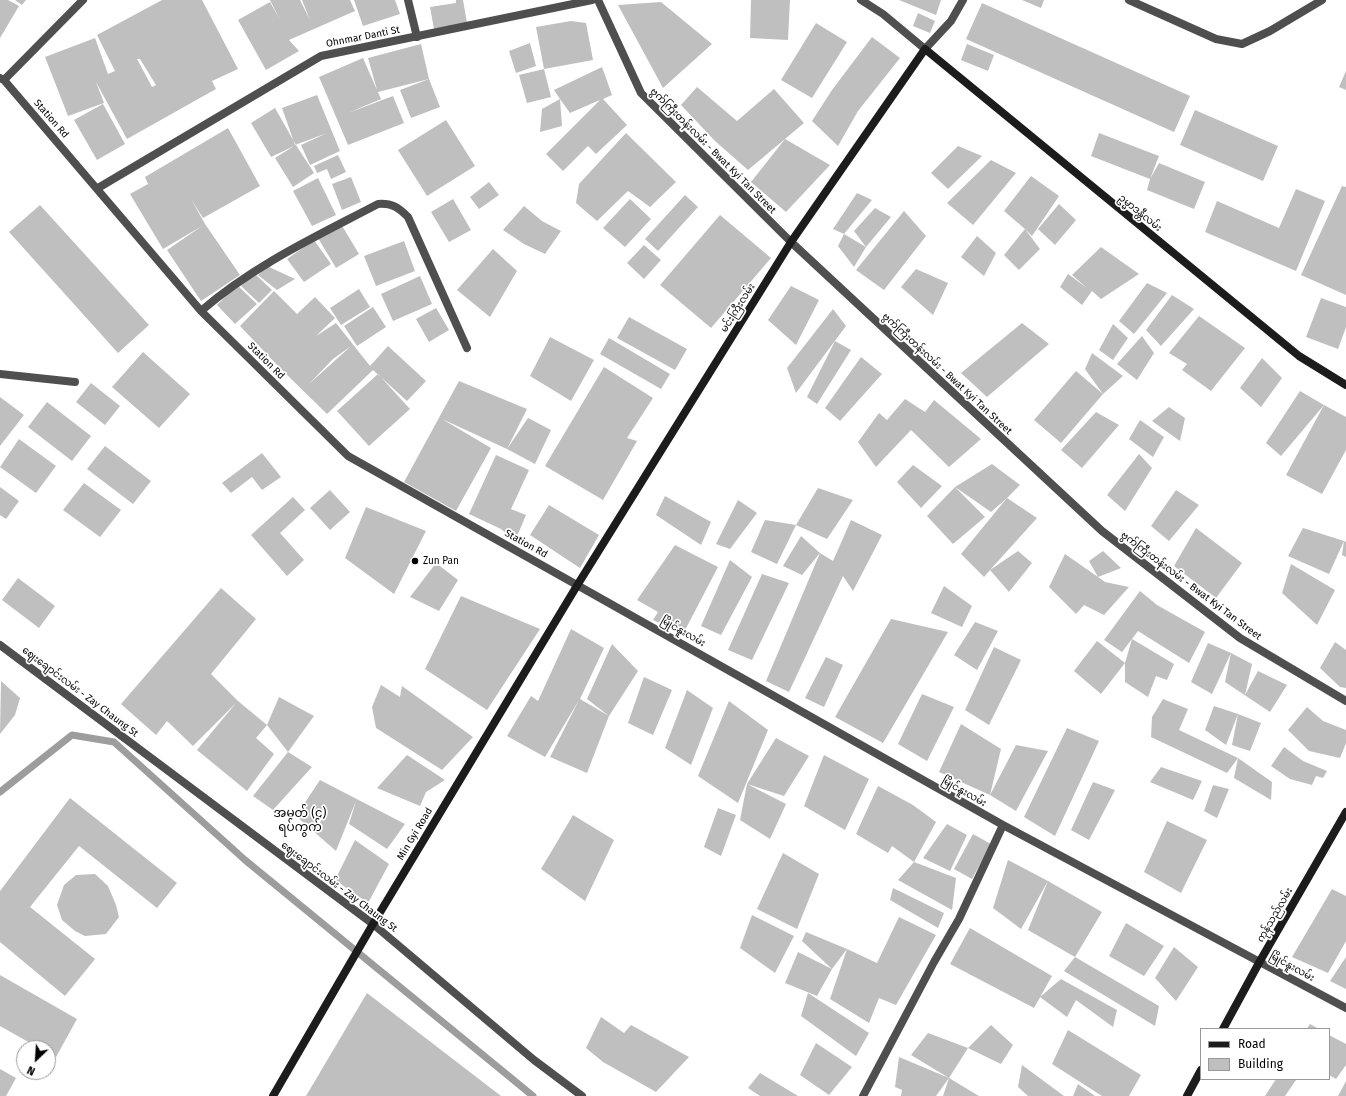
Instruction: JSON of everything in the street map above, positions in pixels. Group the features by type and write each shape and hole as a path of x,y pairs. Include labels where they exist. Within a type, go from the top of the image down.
{"main road":[{"name":"မင်းကြီးလမ်း","path":"578,584 791,242 925,49"},
{"name":"ဥမ္မာဒန္တီလမ်း","path":"925,49 1299,356 1346,385"},
{"name":"Min Gyi Road","path":"274,1096 373,924 578,584"},
{"name":"ကုန်သည်လမ်း","path":"1224,1028 1260,961 1346,812"},
{"path":"1187,1096 1200,1072"}],"street":[{"path":"2,79 83,0"},
{"path":"408,0 416,37"},
{"name":"Ohnmar Danti St","path":"98,188 321,56 592,0"},
{"name":"ဗွက်ကြီးတန်းလမ်း - Bwat Kyi Tan Street","path":"598,0 641,93 791,242 1102,531 1240,638 1346,702"},
{"path":"861,0 883,14 925,49 951,21 963,0"},
{"path":"1129,0 1216,39 1242,44 1270,31 1322,0"},
{"name":"Station Rd","path":"2,79 98,188 201,311 348,456 578,584"},
{"path":"201,311 224,291 285,252 378,204 388,204 398,207 408,217 467,348"},
{"path":"0,374 75,382"},
{"name":"မြိုင်နူးလမ်း","path":"578,584 1003,825 1346,1008"},
{"name":"ဈေးချောင်းလမ်း - Zay Chaung St","path":"0,644 373,924 534,1060 582,1096"},
{"path":"863,1096 934,962 959,919 1003,825"}],"building":[{"path":"0,0 8,0 19,6 0,38"},
{"path":"15,0 26,0 22,5"},
{"path":"162,0 202,0 238,69 212,81 216,89 127,139 96,82 104,103 68,116 45,57 95,38 108,74 115,71 97,35","holes":["137,59 140,59 156,85 152,87"]},
{"path":"270,0 300,0 310,20 302,0 350,0 355,11 289,40 299,51 266,70 238,20 270,2 280,20"},
{"path":"354,0 395,0 400,14 363,26"},
{"path":"456,0 463,0 467,23 434,29 430,7 456,3"},
{"path":"751,0 790,0 788,40 750,38"},
{"path":"899,0 941,0 936,15"},
{"path":"1022,0 1044,0 1041,8"},
{"path":"661,2 712,44 663,88 618,5"},
{"path":"982,3 1190,96 1174,132 966,39"},
{"path":"918,13 935,21 930,33 913,26"},
{"path":"571,21 586,23 593,60 544,69 536,27"},
{"path":"816,23 847,42 812,98 781,80"},
{"path":"872,37 900,58 858,111 838,146 812,121 832,90"},
{"path":"530,43 536,66 516,73 509,51"},
{"path":"421,44 429,79 378,92 381,99 348,113 393,96 404,123 348,145 319,77 363,58 377,90 368,58"},
{"path":"967,44 994,55 988,71 961,60"},
{"path":"602,67 612,95 603,99 627,125 596,154 588,146 563,171 546,154 600,100 570,113 554,90"},
{"path":"544,69 551,97 527,103 519,75"},
{"path":"1346,71 1346,90 1339,87"},
{"path":"429,79 440,107 411,118 400,90"},
{"path":"697,87 737,121 774,89 804,123 748,170 715,141 681,105"},
{"path":"317,95 340,151 310,165 301,145 327,133 295,145 282,108"},
{"path":"560,99 562,126 540,132 542,109"},
{"path":"103,104 125,144 97,160 74,120"},
{"path":"275,108 314,173 293,187 275,158 294,146 271,157 251,123"},
{"path":"1195,110 1278,146 1263,181 1180,145"},
{"path":"446,120 475,166 427,196 398,150"},
{"path":"228,128 260,186 203,218 191,199 205,224 240,275 201,301 167,250 202,226 163,249 130,194 148,184 145,177"},
{"path":"626,133 676,182 650,207 628,191 597,221 576,203 579,184"},
{"path":"1099,133 1159,156 1150,179 1091,156"},
{"path":"785,139 830,165 786,212 751,182"},
{"path":"958,146 982,156 948,189 931,173"},
{"path":"338,155 346,172 331,179 327,169 317,173 314,166"},
{"path":"991,160 1016,173 973,225 947,203"},
{"path":"1159,163 1205,182 1194,209 1147,190 1150,179"},
{"path":"1031,176 1059,196 1032,236 1004,211"},
{"path":"351,177 361,202 342,210 332,184"},
{"path":"318,178 336,215 312,226 293,191"},
{"path":"489,182 499,195 479,209 470,197"},
{"path":"1342,186 1346,187 1346,295 1301,275"},
{"path":"1296,189 1325,201 1296,271 1205,232 1217,201 1279,228"},
{"path":"857,193 872,200 844,234 833,229"},
{"path":"685,195 698,207 658,251 645,239"},
{"path":"453,199 471,230 449,242 431,212"},
{"path":"630,199 651,219 625,247 603,228"},
{"path":"1059,204 1076,220 1055,245 1038,229"},
{"path":"40,205 149,325 118,353 9,232"},
{"path":"524,206 542,221 561,231 545,254 524,244 503,230"},
{"path":"875,208 891,217 866,247 854,231"},
{"path":"904,211 926,236 884,290 856,270"},
{"path":"720,215 771,258 711,328 660,285"},
{"path":"341,224 359,254 336,268 318,238"},
{"path":"1025,229 1040,249 1019,270 1004,255"},
{"path":"844,234 866,247 854,267 838,246"},
{"path":"977,236 996,253 984,276 961,257"},
{"path":"314,240 331,264 304,282 287,259"},
{"path":"404,241 415,271 376,286 364,256"},
{"path":"644,245 661,260 644,279 627,263"},
{"path":"1101,247 1139,274 1101,299 1092,291 1082,305 1060,287 1068,274 1087,288 1072,275"},
{"path":"493,249 517,271 490,317 457,290"},
{"path":"267,266 295,279 277,290 258,275"},
{"path":"916,269 948,283 933,315 901,287"},
{"path":"254,273 272,290 259,303 241,286"},
{"path":"420,276 432,304 393,321 381,294"},
{"path":"1147,283 1167,293 1134,334 1119,321"},
{"path":"237,285 257,304 235,324 217,305"},
{"path":"791,286 819,300 796,345 768,320"},
{"path":"359,289 370,307 341,325 330,308"},
{"path":"274,291 297,314 315,297 335,318 316,336 336,323 370,366 388,346 426,381 407,401 373,370 327,414 240,326","holes":["351,346 309,384 333,359"]},
{"path":"1172,295 1194,309 1161,346 1146,330"},
{"path":"1321,298 1346,307 1346,327 1338,349 1306,337"},
{"path":"373,307 386,327 357,346 344,326"},
{"path":"436,308 449,330 429,342 416,319"},
{"path":"833,309 846,326 796,393 787,368"},
{"path":"1199,316 1245,348 1211,391 1182,370 1187,364 1169,353"},
{"path":"629,317 687,349 675,370 617,338"},
{"path":"1022,323 1049,344 987,397 961,373"},
{"path":"1113,324 1128,338 1113,360 1099,350"},
{"path":"1142,336 1154,353 1137,380 1117,364"},
{"path":"550,337 594,360 571,401 530,376"},
{"path":"609,338 670,374 661,389 600,354"},
{"path":"835,341 851,350 817,404 807,397"},
{"path":"143,352 190,394 159,428 112,387"},
{"path":"1092,353 1123,376 1103,394 1085,369"},
{"path":"861,357 882,374 840,421 825,408"},
{"path":"1262,358 1282,378 1261,407 1240,388"},
{"path":"604,367 653,398 627,438 637,441 603,500 545,466"},
{"path":"1076,371 1103,394 1061,443 1034,420"},
{"path":"378,374 410,409 369,446 337,411"},
{"path":"459,381 527,409 507,449 442,419 491,448 456,511 404,482"},
{"path":"91,383 120,406 105,425 76,402"},
{"path":"1300,391 1324,405 1281,456 1266,443"},
{"path":"0,397 24,415 0,446"},
{"path":"905,399 925,412 934,400 981,439 949,467 911,430 876,467 858,442 879,413 887,420"},
{"path":"47,402 91,436 72,461 28,427"},
{"path":"1324,405 1346,417 1346,450 1322,494 1286,475"},
{"path":"1169,407 1185,418 1180,441 1152,421"},
{"path":"1096,412 1119,425 1082,468 1061,450"},
{"path":"528,418 551,430 535,464 507,449"},
{"path":"1140,420 1164,437 1153,457 1129,439"},
{"path":"19,439 56,466 36,493 0,467"},
{"path":"105,446 151,481 133,504 87,469"},
{"path":"262,453 281,477 262,490 252,477 231,493 222,483"},
{"path":"1139,454 1152,468 1125,511 1107,495"},
{"path":"496,455 529,470 511,509 526,515 515,541 501,529 469,514"},
{"path":"992,464 1020,485 991,512 955,487"},
{"path":"913,465 942,486 921,508 897,482"},
{"path":"84,483 121,510 100,537 63,510"},
{"path":"0,487 19,501 6,519 0,515"},
{"path":"955,487 985,517 953,544 927,516"},
{"path":"818,488 853,500 827,539 796,525"},
{"path":"330,490 350,512 330,530 310,508"},
{"path":"1176,490 1199,505 1169,541 1151,526"},
{"path":"665,496 711,522 701,545 656,515"},
{"path":"293,497 305,510 280,533 304,560 287,576 251,535"},
{"path":"1007,498 1037,518 984,577 961,554"},
{"path":"738,500 757,513 730,549 716,544"},
{"path":"549,505 599,535 580,568 530,535"},
{"path":"366,507 426,531 394,594 345,558"},
{"path":"765,520 796,525 777,564 751,552"},
{"path":"851,520 882,535 853,591 843,576 789,692 766,681 820,553 833,561"},
{"path":"1196,528 1242,563 1216,598 1174,566"},
{"path":"1303,528 1344,541 1329,574 1288,556"},
{"path":"801,536 820,553 802,575 783,566"},
{"path":"1344,541 1346,542 1346,557 1342,555"},
{"path":"675,545 718,567 683,634 653,620 658,612 637,600"},
{"path":"1018,551 1032,563 1009,592 990,570"},
{"path":"1103,551 1121,568 1098,577 1089,561"},
{"path":"1065,554 1105,582 1129,587 1104,615 1084,605 1076,614 1049,587"},
{"path":"730,560 752,577 721,635 701,626"},
{"path":"436,563 458,580 439,611 410,597"},
{"path":"1291,564 1335,590 1317,625 1282,593"},
{"path":"762,574 789,583 752,660 728,650"},
{"path":"18,578 55,606 39,628 2,600"},
{"path":"944,586 972,606 962,627 931,613"},
{"path":"221,588 256,619 211,674 238,701 267,725 256,738 274,754 247,791 197,750 236,703 193,746 167,721 156,735 121,704"},
{"path":"1140,591 1157,605 1205,632 1189,663 1138,631 1122,652 1104,640"},
{"path":"461,596 540,629 487,710 425,669"},
{"path":"891,619 948,632 883,743 835,717"},
{"path":"975,622 998,631 977,670 954,655"},
{"path":"571,629 604,648 580,699 609,716 587,773 550,757 579,700 545,757 507,736 531,696 538,701"},
{"path":"1132,639 1174,664 1167,680 1156,676 1148,697 1125,682 1125,663"},
{"path":"1097,641 1125,663 1101,694 1074,671"},
{"path":"1335,642 1346,650 1346,688 1340,687 1320,668"},
{"path":"1208,643 1231,653 1212,694 1191,682"},
{"path":"612,644 638,671 609,716 587,699"},
{"path":"994,647 1021,660 989,725 965,710"},
{"path":"1231,653 1252,664 1245,695 1258,671 1287,685 1270,712 1225,682"},
{"path":"826,657 843,665 824,707 805,698"},
{"path":"644,677 672,690 653,735 628,723"},
{"path":"1,681 20,698 15,715 0,734"},
{"path":"381,685 400,697 402,686 473,737 442,770 376,728 372,707"},
{"path":"687,690 713,708 691,765 665,748"},
{"path":"922,694 954,707 927,761 898,744"},
{"path":"279,697 314,716 288,752 267,725"},
{"path":"1163,699 1188,709 1179,730 1238,758 1227,773 1151,737 1152,717"},
{"path":"729,701 768,730 738,803 698,776"},
{"path":"1214,706 1238,714 1226,745 1205,730"},
{"path":"1307,707 1323,721 1346,730 1346,743 1340,758 1309,751 1288,730"},
{"path":"1238,714 1261,723 1250,751 1232,745"},
{"path":"961,724 1001,749 990,795 939,772"},
{"path":"1067,728 1099,741 1055,836 1024,817"},
{"path":"776,738 809,756 784,796 747,784"},
{"path":"1016,745 1048,751 1016,811 990,795"},
{"path":"1284,747 1303,761 1327,771 1323,778 1316,776 1312,785 1290,779 1271,766"},
{"path":"288,752 312,767 273,810 253,796"},
{"path":"407,755 445,780 426,792 420,806 377,788"},
{"path":"824,755 869,779 845,830 804,806"},
{"path":"1238,758 1272,782 1271,800 1234,778"},
{"path":"1161,767 1202,781 1193,800 1150,782"},
{"path":"320,780 405,824 387,849 349,824 356,801 336,851 296,816"},
{"path":"1093,782 1115,790 1089,840 1071,830"},
{"path":"747,784 786,804 770,839 740,820"},
{"path":"1213,785 1229,789 1217,818 1204,811"},
{"path":"878,786 913,805 936,822 914,862 892,846 888,853 856,834"},
{"path":"70,798 177,883 157,908 79,846 30,907 95,959 65,996 0,942 0,891"},
{"path":"718,808 736,815 721,856 704,847"},
{"path":"573,815 614,840 585,901 541,869"},
{"path":"1167,821 1207,840 1181,893 1144,872"},
{"path":"947,824 967,835 950,871 923,858"},
{"path":"973,834 991,844 972,879 954,869"},
{"path":"355,840 389,864 368,903 335,880"},
{"path":"783,853 819,874 797,929 757,909"},
{"path":"1008,860 1048,881 1021,929 993,908"},
{"path":"914,862 956,878 952,910 898,880"},
{"path":"95,874 108,886 119,917 106,934 85,936 75,931 62,920 57,905 64,885 76,875"},
{"path":"1048,881 1102,912 1075,957 1028,930"},
{"path":"893,888 944,913 938,928 890,900"},
{"path":"1332,889 1346,896 1346,941 1328,973 1292,957"},
{"path":"752,915 794,936 775,973 740,948"},
{"path":"899,917 936,935 896,1005 879,998 869,1023 830,999 847,949 877,963"},
{"path":"1126,923 1164,946 1144,976 1109,956"},
{"path":"970,928 1052,976 1034,1008 950,964"},
{"path":"806,932 847,949 832,969 802,941"},
{"path":"1174,947 1198,967 1176,1001 1155,978"},
{"path":"798,952 832,969 817,996 785,983"},
{"path":"1075,957 1159,1006 1155,1026 1064,971"},
{"path":"1346,957 1346,989 1330,981"},
{"path":"0,975 77,1019 56,1057 56,1040 25,1040 0,1026"},
{"path":"1061,979 1117,1010 1113,1027 1076,1000 1067,1017 1040,997"},
{"path":"367,993 501,1096 306,1096"},
{"path":"808,993 869,1033 856,1056 801,1016"},
{"path":"601,1017 624,1033 631,1025 689,1057 656,1092 603,1062 586,1048"},
{"path":"1310,1024 1317,1028 1308,1028"},
{"path":"991,1025 1013,1045 1001,1064 968,1048"},
{"path":"1068,1030 1141,1075 1129,1096 1102,1096 1052,1064"},
{"path":"928,1033 968,1048 949,1078 911,1055"},
{"path":"1330,1036 1346,1044 1346,1065 1336,1079 1330,1076"},
{"path":"816,1043 852,1067 829,1095 800,1075"},
{"path":"899,1057 949,1078 936,1096 901,1096 902,1090 895,1087"},
{"path":"1022,1065 1064,1096 1028,1096 1018,1087"},
{"path":"0,1069 16,1078 6,1096 0,1096"},
{"path":"760,1073 798,1096 760,1096 748,1088"},
{"path":"949,1078 979,1096 943,1096"},
{"path":"1275,1080 1296,1080 1285,1096 1265,1096"},
{"path":"1346,1081 1346,1096 1338,1096"},
{"path":"1078,1084 1095,1096 1073,1096"}],"waterway":[{"path":"0,792 72,735 114,742 245,860 533,1096"}],"place":[{"name":"Zun Pan","path":"415,561"}],"district":[{"name":"အမှတ် (၄) ရပ်ကွက်","path":"300,821"}]}
